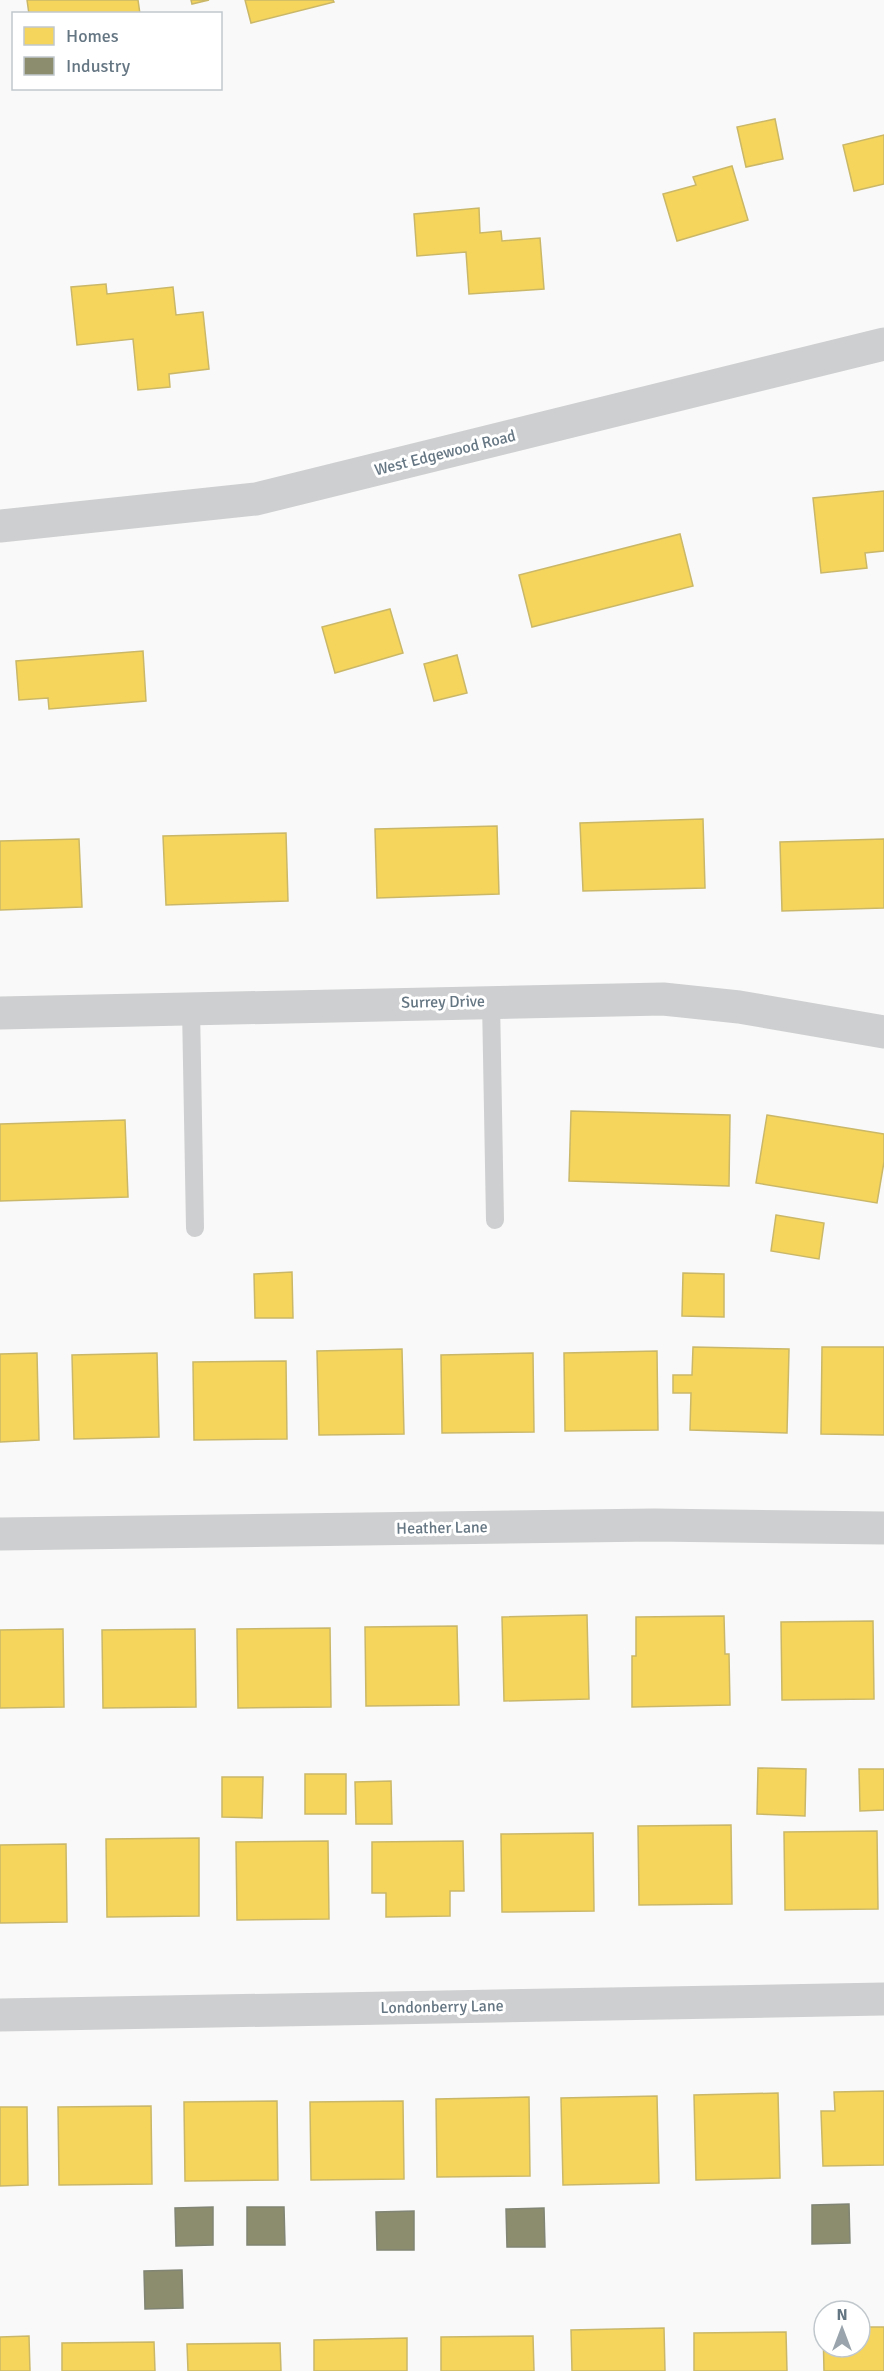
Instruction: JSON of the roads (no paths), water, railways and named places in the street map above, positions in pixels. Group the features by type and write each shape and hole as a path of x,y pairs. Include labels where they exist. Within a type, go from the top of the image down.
{"street":[{"name":"West Edgewood Road","path":"0,526 256,499 884,344"},
{"name":"Surrey Drive","path":"0,1013 663,999 739,1007 884,1032"},
{"name":"Heather Lane","path":"0,1534 654,1525 884,1528"},
{"name":"Londonberry Lane","path":"0,2015 884,1999"}],"lane":[{"path":"491,1001 495,1220"},
{"path":"191,1008 195,1228"}]}
